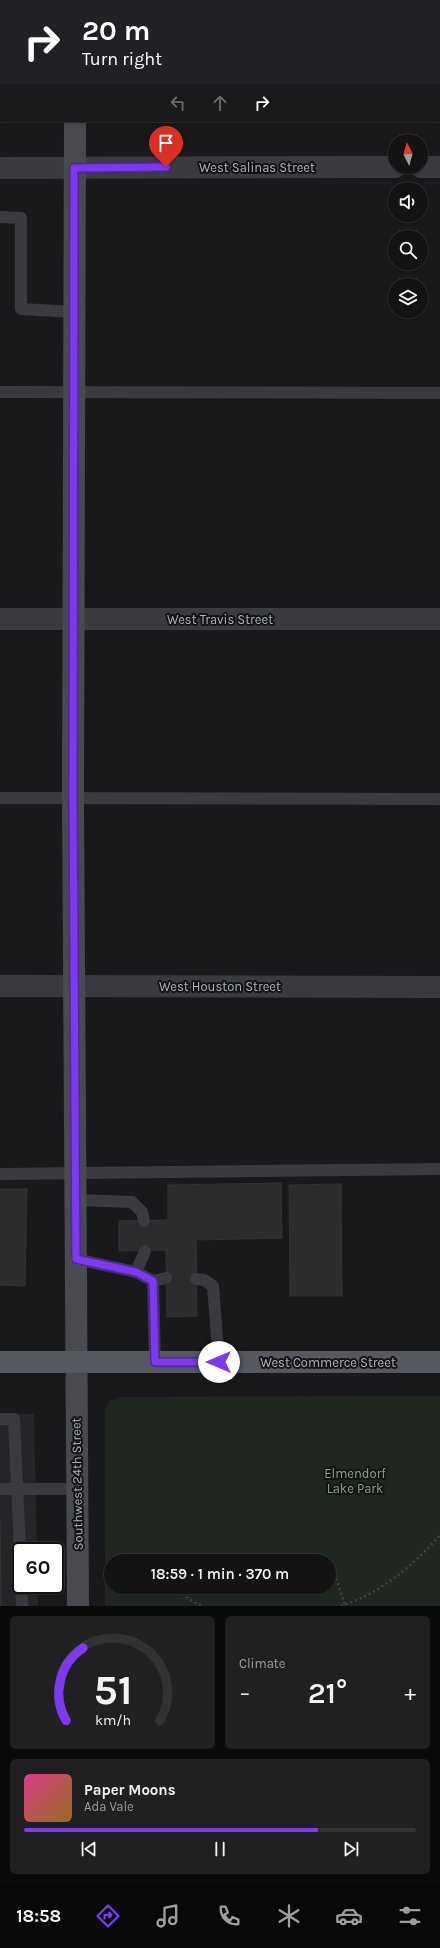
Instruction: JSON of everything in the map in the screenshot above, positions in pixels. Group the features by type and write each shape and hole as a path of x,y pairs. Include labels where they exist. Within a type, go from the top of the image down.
{"main road":[{"name":"Southwest 24th Street","path":"75,122 73,799 78,1606"},
{"name":"West Commerce Street","path":"0,1362 440,1362"}],"street":[{"name":"West Salinas Street","path":"0,168 388,167"},
{"path":"428,167 440,167"},
{"name":"West Travis Street","path":"0,619 440,619"},
{"name":"West Houston Street","path":"0,986 440,986"}],"lane":[{"path":"0,217 21,218 21,309 74,312"},
{"path":"0,392 440,393"},
{"path":"0,798 440,799"},
{"path":"0,1174 440,1169"},
{"path":"75,1200 132,1202 142,1212 144,1221"},
{"path":"136,1272 145,1251"},
{"path":"76,1259 136,1272 153,1281 166,1278"},
{"path":"196,1279 204,1280 213,1286 219,1362"},
{"path":"153,1281 155,1362"},
{"path":"0,1419 14,1419 19,1489 20,1542"},
{"path":"0,1489 78,1489"},
{"path":"21,1594 22,1606"}],"path":[{"path":"341,1606 378,1590 400,1576 423,1555 440,1535"},
{"path":"336,1578 345,1605"},
{"path":"184,1594 194,1602 203,1606"}],"shaded area":[{"path":"0,1414 34,1414 37,1542 12,1542 12,1594 38,1594 38,1606 0,1606"}],"green space":[{"name":"Elmendorf Lake Park","path":"440,1396 440,1606 105,1606 105,1594 336,1594 336,1554 105,1554 105,1410 110,1401 120,1397"}],"building":[{"path":"281,1183 282,1238 196,1240 197,1316 167,1317 166,1250 119,1251 119,1221 168,1220 168,1185"},
{"path":"341,1184 342,1296 290,1296 289,1185"},
{"path":"0,1189 27,1189 25,1286 0,1285"},
{"path":"0,1522 1,1606 0,1606"}],"route":[{"path":"166,167 74,168 73,799 76,1259 136,1272 153,1281 155,1362 219,1362"}]}
